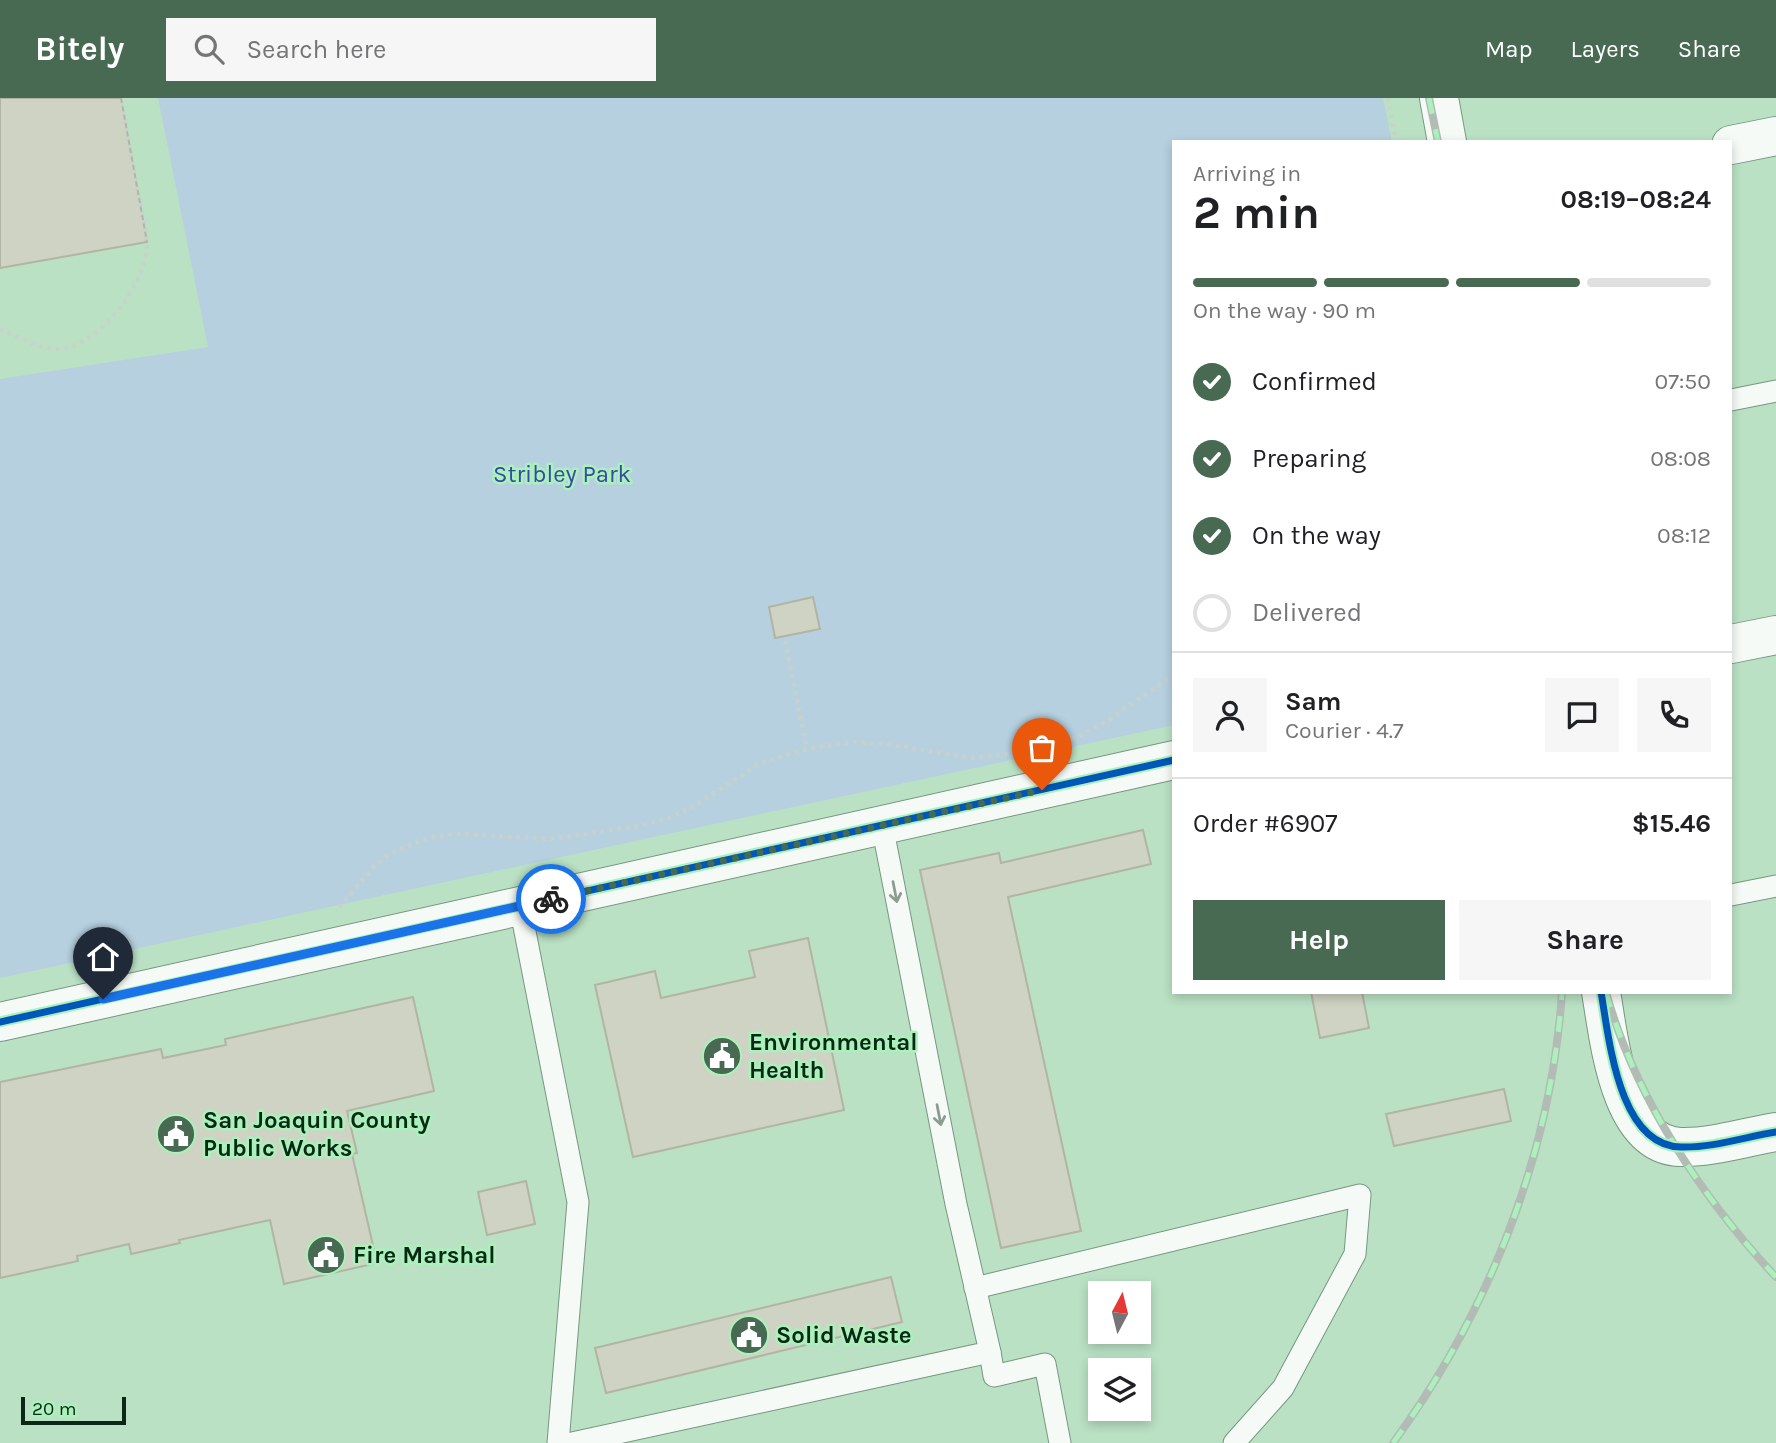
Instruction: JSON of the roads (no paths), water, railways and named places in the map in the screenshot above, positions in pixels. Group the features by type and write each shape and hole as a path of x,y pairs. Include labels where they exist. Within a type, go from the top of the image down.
{"street":[{"path":"1439,98 1447,140"},
{"path":"1732,145 1776,136"},
{"path":"1732,644 1776,635"},
{"path":"0,1022 1172,760"},
{"path":"1601,994 1619,1088 1643,1128 1657,1141 1678,1148 1776,1132"}],"lane":[{"path":"1732,400 1776,391"},
{"path":"882,825 956,1204 994,1376 1045,1364 1060,1443"},
{"path":"1732,895 1776,886"},
{"path":"520,906 578,1202 558,1443"},
{"path":"975,1288 1360,1195 1354,1254 1283,1388 1234,1443"},
{"path":"572,1443 990,1352"}],"railway":[{"path":"1429,98 1438,140"},
{"path":"1393,1443 1458,1340 1486,1286 1509,1230 1529,1172 1544,1113 1556,1053 1562,994"},
{"path":"1607,994 1634,1069 1674,1144 1723,1214 1776,1277"}],"place":[{"name":"Environmental Health","path":"722,1056"},
{"name":"San Joaquin County Public Works","path":"176,1134"},
{"name":"Fire Marshal","path":"326,1255"},
{"name":"Solid Waste","path":"749,1335"}],"park label":[{"name":"Stribley Park","path":"562,474"}]}
